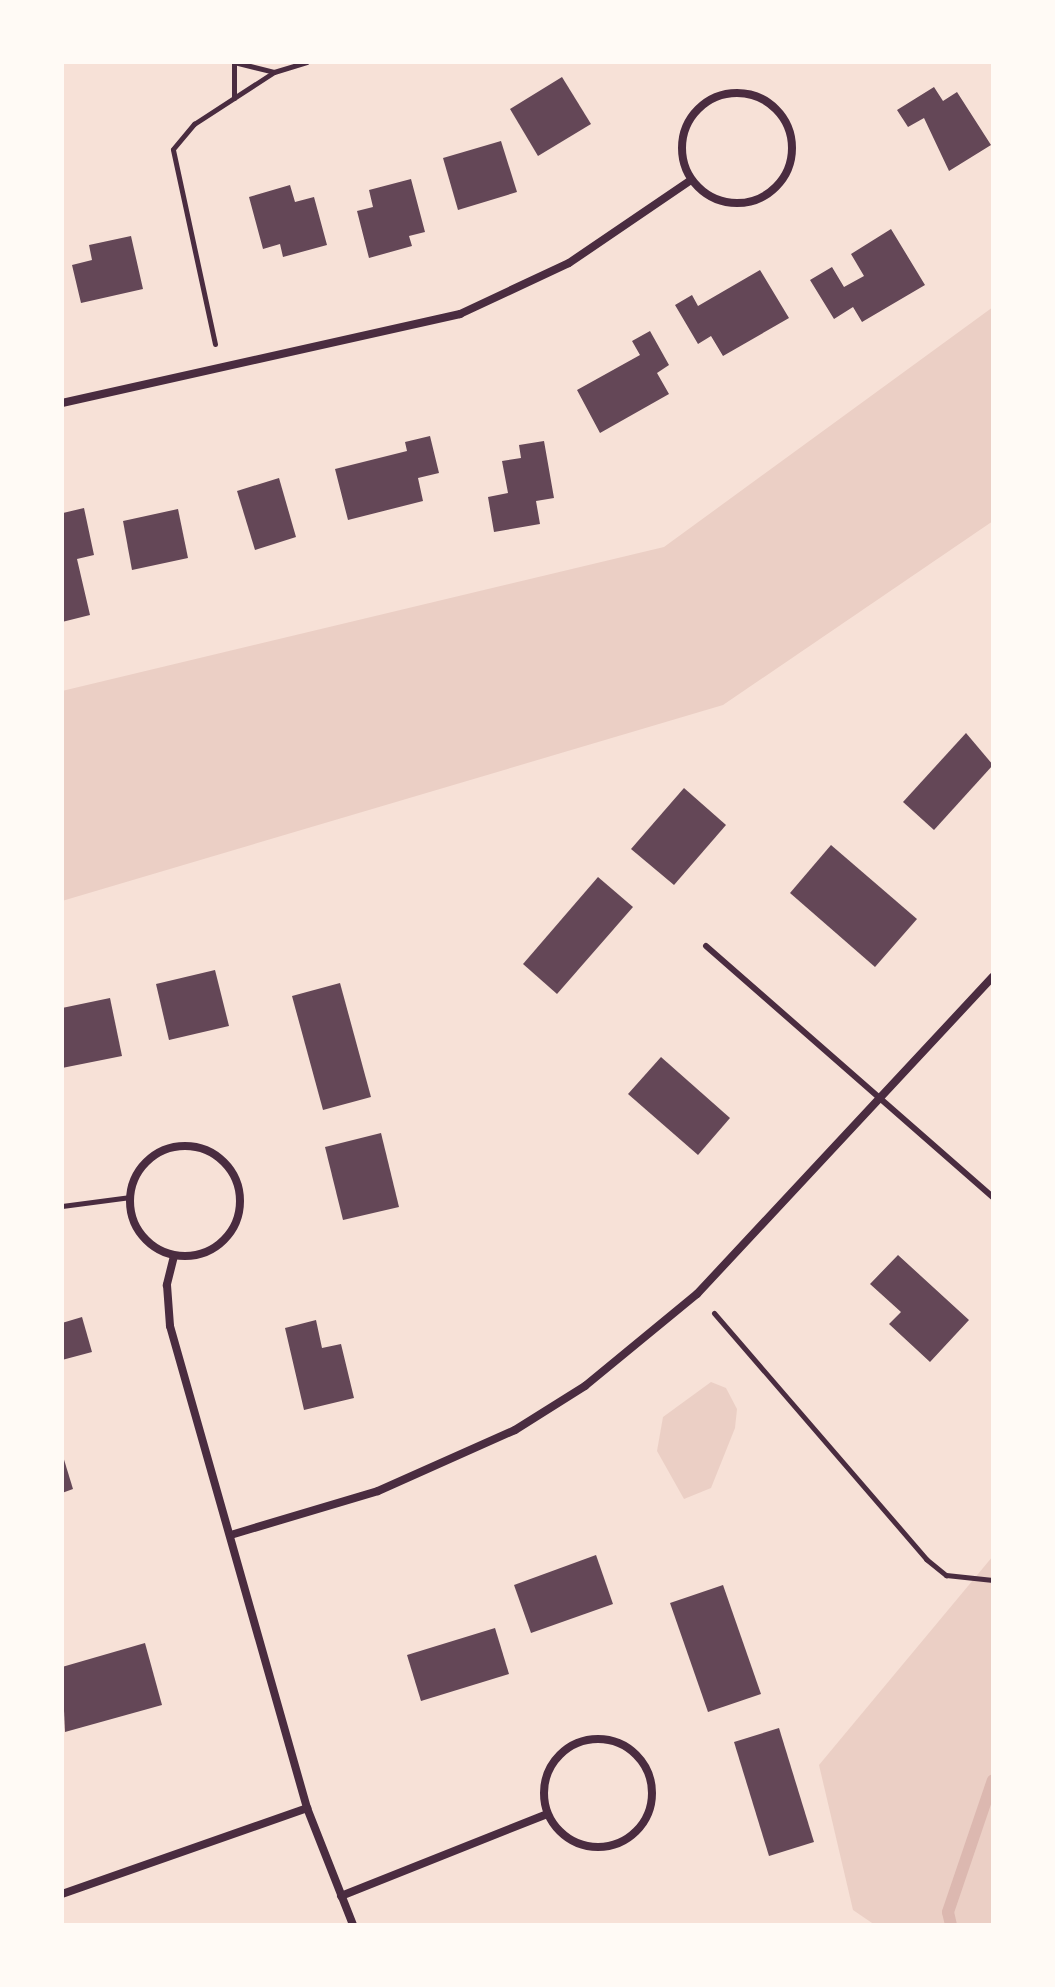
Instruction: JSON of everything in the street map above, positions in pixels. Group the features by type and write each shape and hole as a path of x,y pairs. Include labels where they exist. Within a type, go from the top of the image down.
{"street":[{"path":"747,93 779,111 793,144 784,178 771,191 756,201 720,201 691,180 681,145 703,105 747,93"},
{"path":"62,403 460,314 569,263 691,180"},
{"path":"234,1534 378,1491 515,1430 585,1386 697,1294 993,977"},
{"path":"172,1147 216,1155 234,1173 238,1219 223,1242 198,1255 174,1256 143,1237 130,1197 150,1158 172,1147"},
{"path":"174,1256 167,1285 170,1326 234,1534 307,1808 353,1925"},
{"path":"601,1738 624,1745 650,1776 645,1818 632,1835 605,1846 562,1834 547,1814 546,1774 577,1742 601,1738"},
{"path":"62,1894 307,1808"},
{"path":"341,1896 547,1814"}],"lane":[{"path":"706,946 993,1197"}],"path":[{"path":"234,98 234,62 274,72"},
{"path":"221,369 173,149 180,135 274,72 307,62"},
{"path":"62,1206 130,1197"},
{"path":"697,1294 926,1559 946,1575 993,1580"}],"shaded area":[{"path":"993,307 993,521 723,705 62,901 62,691 664,547"},
{"path":"711,1382 726,1388 737,1409 735,1428 711,1488 684,1499 657,1451 663,1417"},
{"path":"993,1556 993,1925 875,1925 853,1910 819,1765"}],"building":[{"path":"562,77 591,124 538,156 510,109"},
{"path":"934,87 943,101 957,92 991,145 949,171 924,118 908,127 897,110"},
{"path":"501,141 517,192 458,210 443,158"},
{"path":"411,179 425,232 409,236 412,246 369,258 357,211 373,207 369,190"},
{"path":"290,185 295,202 314,197 327,245 283,257 280,244 263,249 249,197"},
{"path":"891,229 925,285 862,322 853,307 834,319 810,280 832,267 844,287 864,276 851,254"},
{"path":"131,236 143,289 81,303 72,265 92,260 89,245"},
{"path":"760,270 789,318 723,356 711,336 698,344 675,305 692,295 698,306"},
{"path":"650,331 669,365 657,373 669,394 600,433 577,390 640,355 632,341"},
{"path":"430,436 439,473 418,478 423,501 348,520 335,469 407,451 405,442"},
{"path":"544,441 554,498 536,501 540,524 494,532 488,497 508,493 502,461 521,458 519,445"},
{"path":"279,478 296,537 255,550 237,491"},
{"path":"84,508 94,555 77,559 90,615 62,622 63,513"},
{"path":"178,509 188,558 132,570 123,521"},
{"path":"966,733 993,765 934,830 903,802"},
{"path":"684,788 726,825 674,885 631,849"},
{"path":"831,845 917,919 875,967 790,893"},
{"path":"598,877 633,907 557,994 523,964"},
{"path":"215,970 229,1026 169,1040 156,984"},
{"path":"340,983 371,1097 323,1110 292,996"},
{"path":"110,998 122,1056 62,1068 62,1008"},
{"path":"661,1057 730,1118 698,1155 628,1094"},
{"path":"381,1133 399,1207 343,1220 325,1147"},
{"path":"898,1255 969,1320 930,1362 889,1324 901,1312 870,1284"},
{"path":"82,1317 92,1352 62,1360 62,1323"},
{"path":"316,1320 322,1348 341,1344 354,1398 304,1410 285,1328"},
{"path":"62,1453 73,1489 62,1493"},
{"path":"596,1555 613,1604 531,1633 514,1585"},
{"path":"723,1585 761,1694 708,1712 670,1603"},
{"path":"495,1628 509,1674 421,1701 407,1655"},
{"path":"145,1643 162,1705 65,1732 62,1667"},
{"path":"779,1728 814,1842 769,1856 734,1742"}],"waterway":[{"path":"951,1925 948,1912 993,1780"}]}
